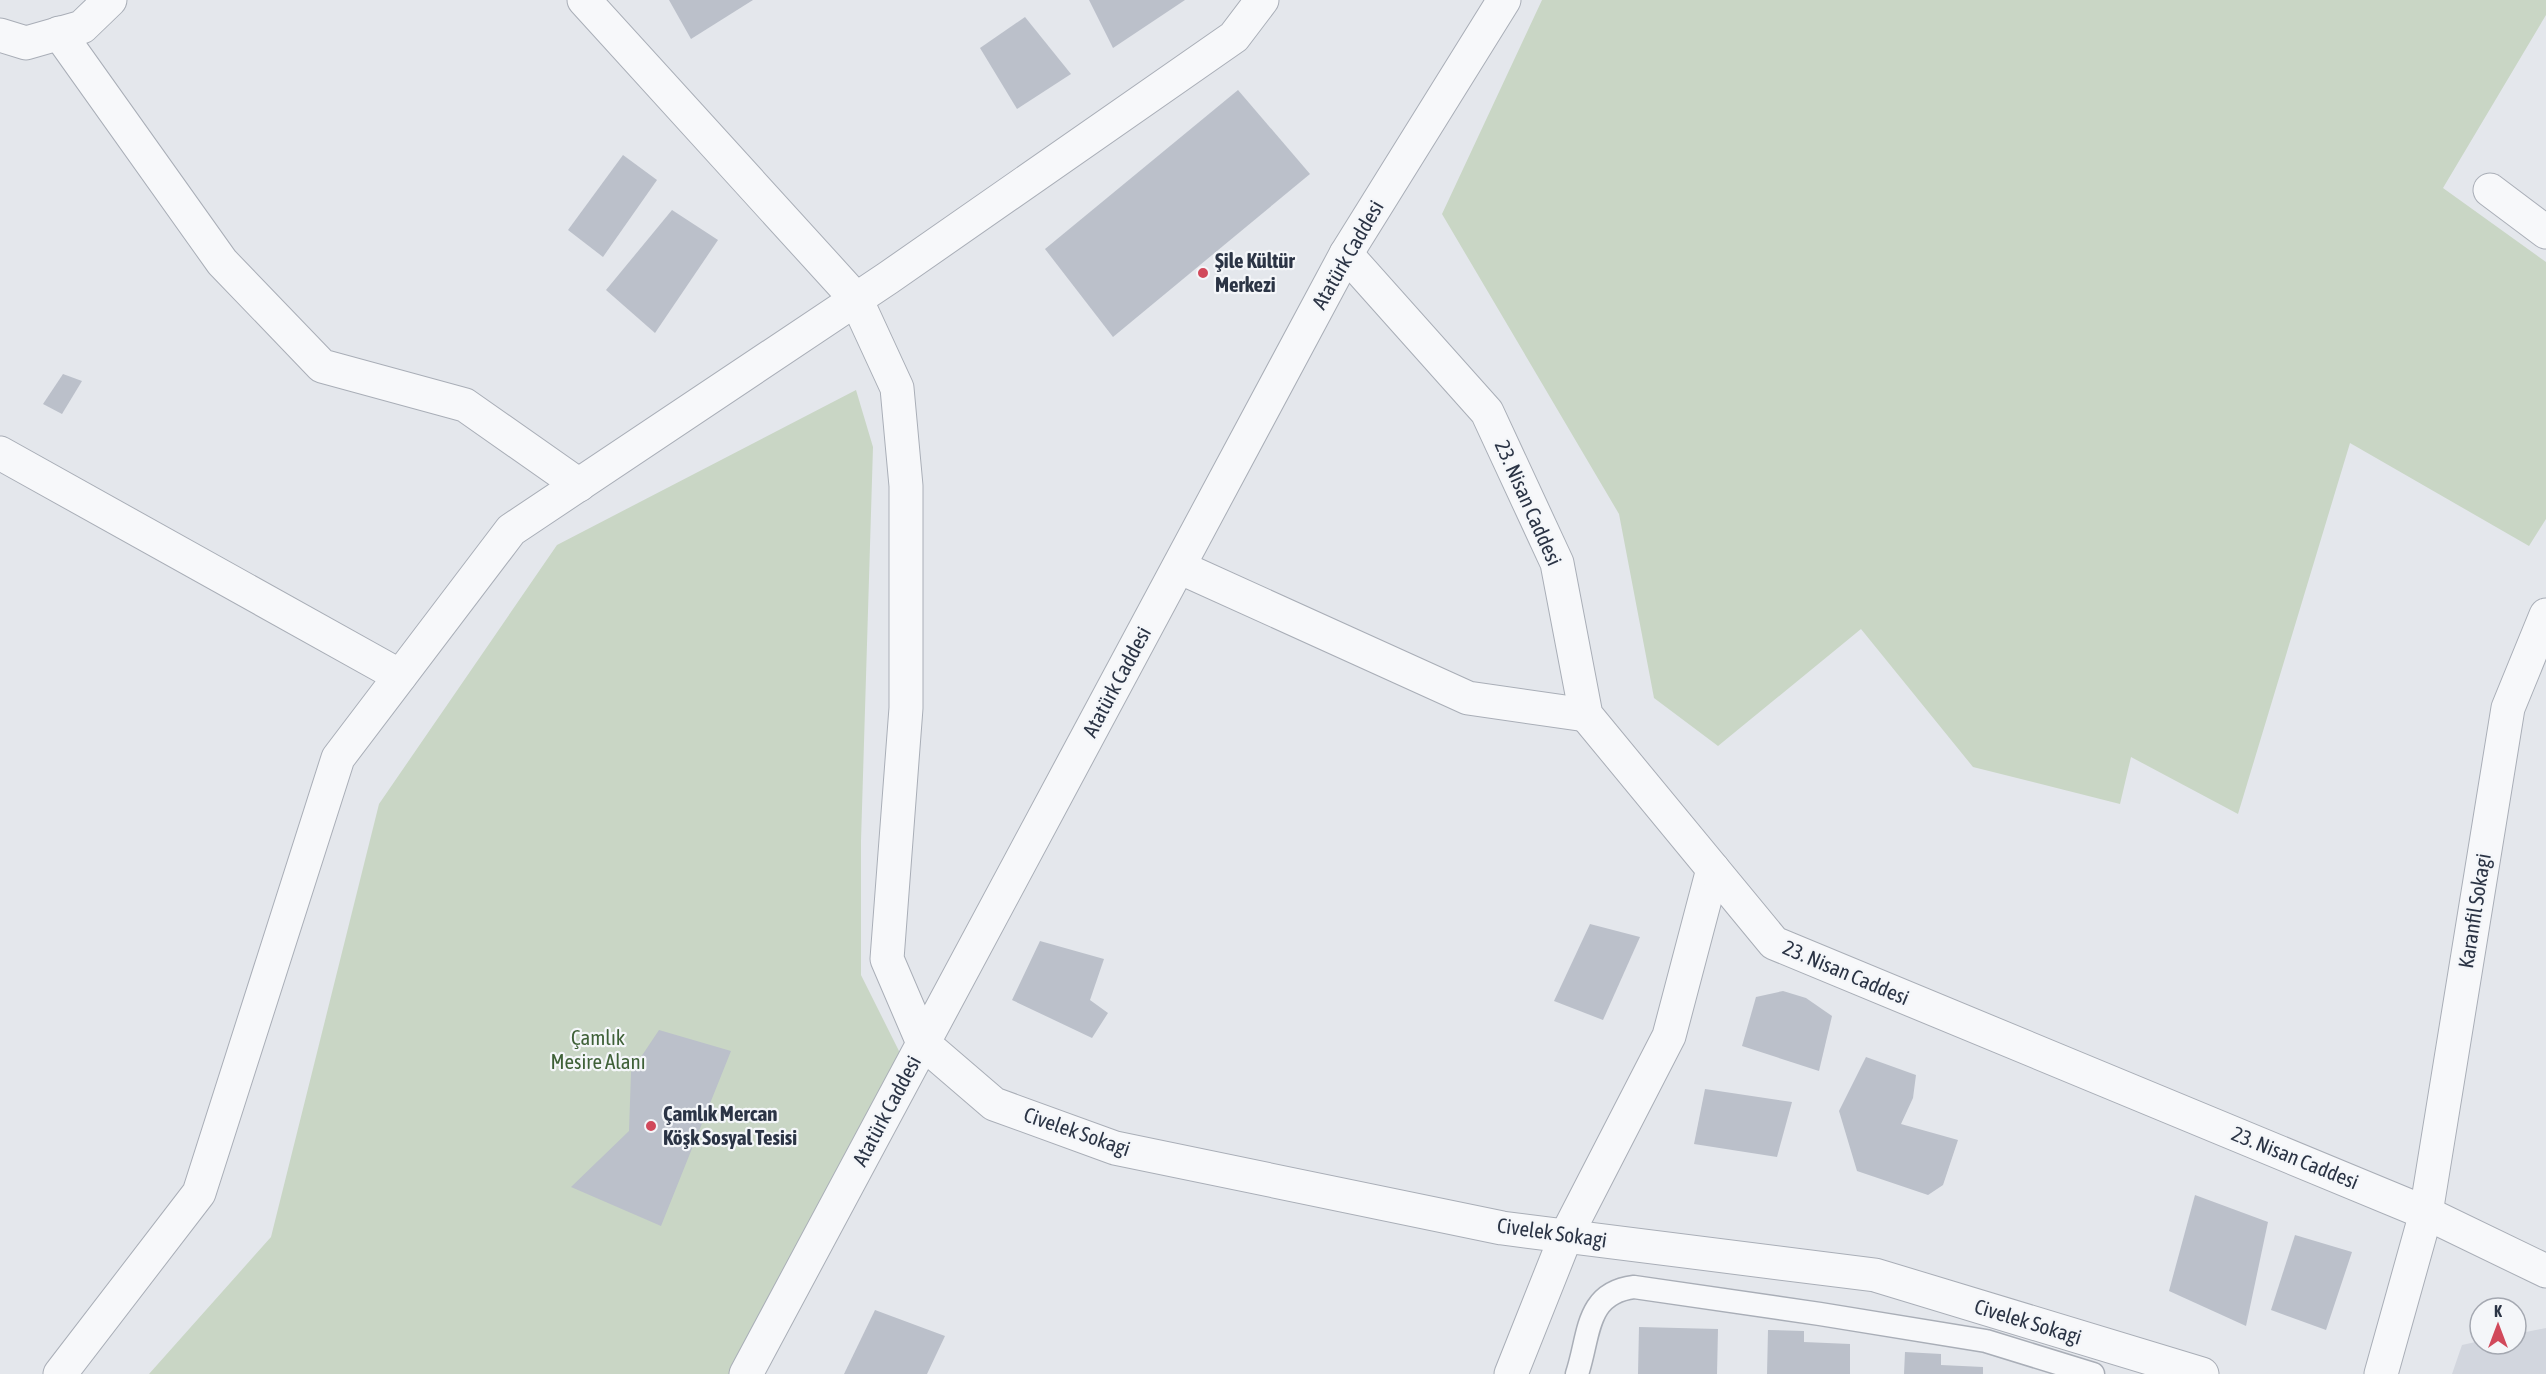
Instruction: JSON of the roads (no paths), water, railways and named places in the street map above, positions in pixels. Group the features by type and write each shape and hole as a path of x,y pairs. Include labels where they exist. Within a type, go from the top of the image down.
{"street":[{"path":"0,35 26,43 81,27 110,0"},
{"path":"584,0 856,299 897,388 906,486 906,708 887,959 923,1043"},
{"path":"60,1374 199,1193 338,758 511,530 856,299 1234,37 1262,0"},
{"name":"Atatürk Caddesi","path":"746,1374 1346,254 1504,0"},
{"path":"59,33 222,261 322,366 465,405 579,485"},
{"path":"2490,190 2546,232"},
{"name":"23. Nisan Caddesi","path":"1346,254 1487,412 1557,563 1586,715 1774,943 2426,1213 2546,1271"},
{"path":"0,453 400,676"},
{"path":"1179,567 1468,698 1586,715"},
{"name":"Karanfil Sokagi","path":"2381,1374 2426,1213 2508,708 2546,615"},
{"path":"1511,1374 1566,1236 1669,1036 1713,869"},
{"name":"Civelek Sokagi","path":"923,1043 994,1104 1115,1149 1502,1228 1875,1275 2202,1374"}],"lane":[{"path":"1577,1374 1595,1307 1617,1289 1634,1287 1986,1341 2093,1374"}],"place":[{"name":"Şile Kültür Merkezi","path":"1203,273"},
{"name":"Çamlık Mercan Köşk Sosyal Tesisi","path":"651,1126"}],"park label":[{"name":"Çamlık Mesire Alanı","path":"598,1050"}]}
